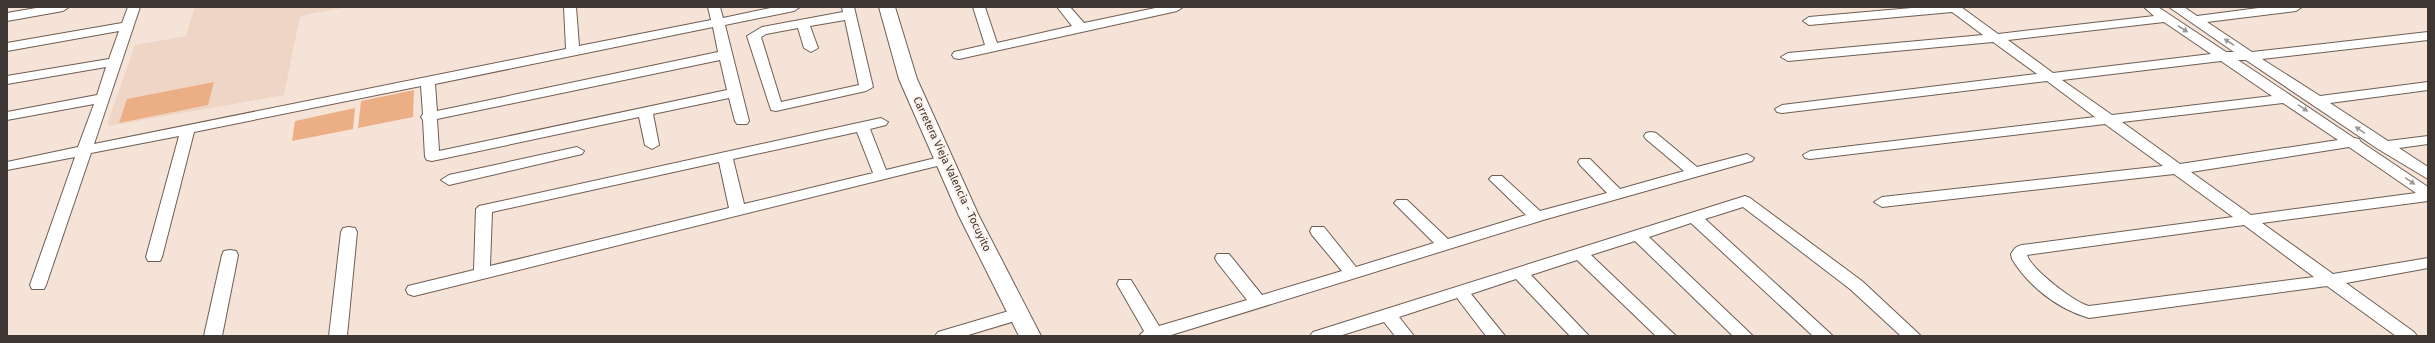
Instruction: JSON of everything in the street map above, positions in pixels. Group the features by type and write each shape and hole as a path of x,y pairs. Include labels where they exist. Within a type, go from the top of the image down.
{"street":[{"path":"7,16 63,7"},
{"path":"38,285 88,145 101,98 134,7"},
{"path":"570,7 572,48"},
{"path":"7,156 188,130 428,82 716,15 759,7"},
{"path":"716,15 794,7"},
{"name":"Carretera Vieja Valencia - Tocuyito","path":"886,7 908,79 969,216 1030,336"},
{"path":"979,7 993,49"},
{"path":"1063,7 1081,28"},
{"path":"959,55 993,49 1177,7"},
{"path":"2150,7 2194,20 2383,146 2428,174"},
{"path":"2194,20 2296,7"},
{"path":"1809,21 1954,8 2408,336"},
{"path":"849,11 865,88 776,107 754,36 762,31 803,24 849,11"},
{"path":"1788,57 1994,38 2171,12 2225,56 2354,142 2428,195"},
{"path":"716,15 733,93 742,121"},
{"path":"803,24 811,48"},
{"path":"7,47 128,26"},
{"path":"1782,108 2225,56 2250,56 2428,36"},
{"path":"7,166 88,145 572,48"},
{"path":"428,118 724,55"},
{"path":"7,80 114,62"},
{"path":"428,82 428,118 432,157 733,93"},
{"path":"2315,101 2428,86"},
{"path":"7,116 101,98"},
{"path":"1810,155 2288,98"},
{"path":"645,112 652,145"},
{"path":"482,272 484,209 724,155 881,122"},
{"path":"862,126 880,175"},
{"path":"154,257 188,130"},
{"path":"1651,136 1694,172"},
{"path":"2383,146 2428,140"},
{"path":"1882,202 2178,169 2354,142"},
{"path":"496,143 500,169"},
{"path":"449,180 577,151"},
{"path":"724,155 737,209"},
{"path":"1125,284 1152,335 1538,217 1747,158"},
{"path":"414,290 737,209 944,160"},
{"path":"1585,162 1618,195"},
{"path":"1497,179 1538,217"},
{"path":"2428,195 2250,221 2022,250 2019,254 2020,259 2064,302 2079,310 2089,312 2330,280 2428,264"},
{"path":"1319,336 1745,201 1856,284 1912,336"},
{"path":"1402,203 1445,245"},
{"path":"1694,217 1824,336"},
{"path":"1318,231 1353,274"},
{"path":"338,336 349,232"},
{"path":"1638,235 1744,336"},
{"path":"1580,254 1667,336"},
{"path":"213,336 230,255"},
{"path":"1223,258 1258,302"},
{"path":"1520,272 1580,336"},
{"path":"1460,292 1496,336"},
{"path":"944,336 1019,314"},
{"path":"1387,314 1405,336"}],"shaded area":[{"path":"195,7 347,7 300,16 284,95 109,126 107,124 135,45 186,36"},
{"path":"214,82 208,105 119,123 127,99"},
{"path":"414,90 413,117 358,128 361,101"},
{"path":"355,108 353,129 292,141 295,121"}]}
